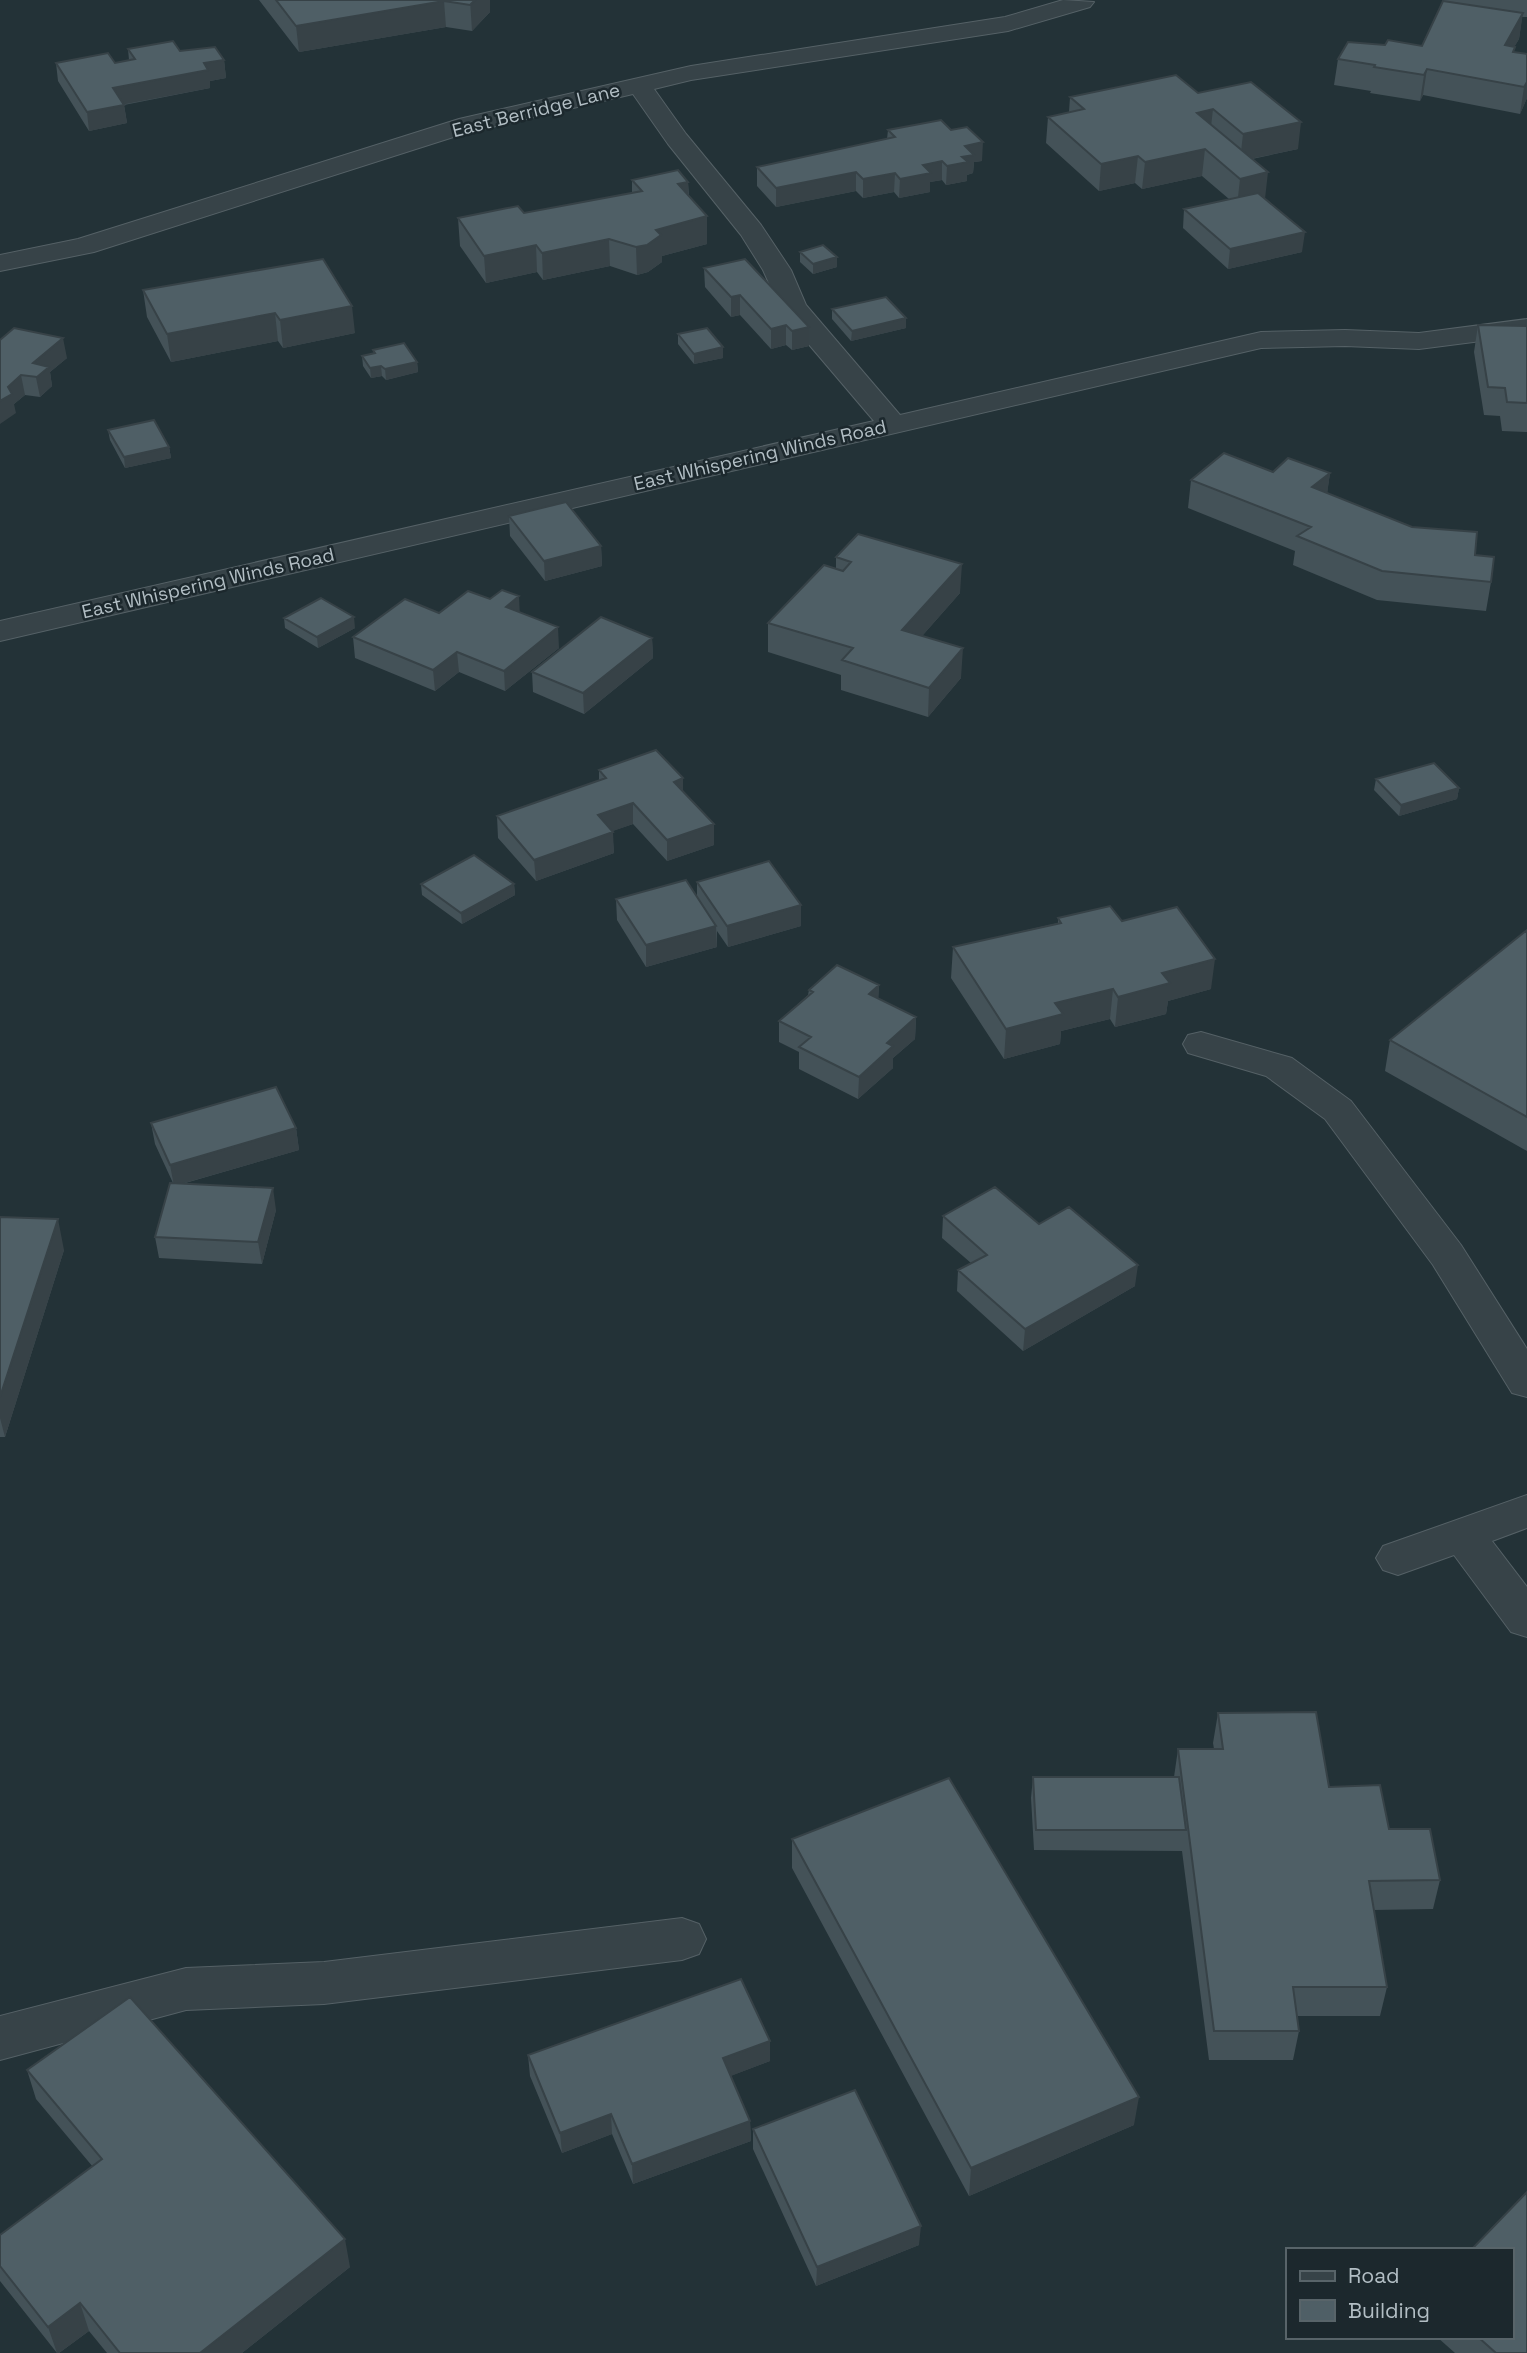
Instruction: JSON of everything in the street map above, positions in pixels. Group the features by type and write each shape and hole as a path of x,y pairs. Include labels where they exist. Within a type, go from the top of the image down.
{"street":[{"name":"East Berridge Lane","path":"0,263 84,246 459,127 691,73 1008,24 1082,2"},
{"path":"639,85 677,139 752,231 777,270 793,308 892,424"},
{"name":"East Whispering Winds Road","path":"0,631 1261,340 1345,338 1419,341 1527,327"},
{"path":"1201,1044 1279,1067 1338,1111 1447,1255 1527,1382"},
{"path":"1398,1559 1527,1511"},
{"path":"1462,1534 1527,1620"},
{"path":"0,2038 186,1989 324,1983 682,1939"}],"building":[{"path":"276,0 475,0 470,5 444,1 296,26"},
{"path":"1443,1 1523,13 1505,45 1515,47 1513,52 1527,54 1527,82 1524,87 1427,69 1424,75 1338,59 1348,42 1385,45 1388,40 1422,46"},
{"path":"173,41 180,51 215,47 224,60 204,63 208,70 113,88 124,105 87,112 56,63 108,53 115,63 135,59 128,49"},
{"path":"1176,75 1198,93 1251,82 1301,122 1243,134 1213,109 1197,113 1268,172 1240,179 1205,149 1145,162 1138,156 1101,164 1048,117 1084,109 1070,97"},
{"path":"941,120 951,130 967,127 983,142 965,146 974,155 962,157 968,162 947,166 942,161 923,165 931,173 900,179 895,173 863,179 856,172 776,188 757,167 895,137 888,130"},
{"path":"678,170 688,182 678,184 707,216 656,230 661,235 647,245 636,247 609,239 542,253 536,245 484,256 458,218 518,206 524,213 642,191 632,180"},
{"path":"1258,193 1305,232 1230,249 1184,209"},
{"path":"823,245 837,257 813,264 800,252"},
{"path":"323,259 352,306 280,320 275,313 167,334 143,290"},
{"path":"745,259 809,327 792,331 786,325 771,329 740,295 731,297 704,268"},
{"path":"886,297 906,318 852,331 832,309"},
{"path":"1478,325 1527,326 1527,403 1507,402 1505,388 1488,387"},
{"path":"14,328 63,338 33,363 49,367 37,377 21,375 8,387 12,394 0,401 0,340"},
{"path":"707,328 723,347 694,354 678,334"},
{"path":"404,343 417,362 385,369 381,366 370,368 362,356 375,353 373,350"},
{"path":"154,420 169,447 124,457 108,430"},
{"path":"1224,453 1273,472 1288,458 1330,473 1312,487 1412,527 1477,532 1475,555 1494,557 1491,582 1382,571 1297,536 1311,527 1191,480"},
{"path":"566,502 601,546 544,561 509,516"},
{"path":"858,534 962,564 902,630 963,648 929,688 842,660 853,648 768,623 824,565 843,571 851,562 836,557"},
{"path":"502,590 519,596 506,607 558,627 504,671 457,652 433,670 353,637 405,599 439,613 468,591 490,599"},
{"path":"321,598 354,617 317,637 284,618"},
{"path":"601,617 652,638 583,693 532,672"},
{"path":"656,750 683,778 674,782 714,824 667,840 633,803 598,815 613,832 534,860 497,816 606,778 599,770"},
{"path":"1434,763 1459,788 1401,805 1376,779"},
{"path":"474,855 514,884 461,913 421,884"},
{"path":"769,861 801,905 727,926 697,882"},
{"path":"686,880 716,926 646,945 616,899"},
{"path":"1110,906 1122,921 1177,907 1215,959 1162,973 1170,983 1118,997 1113,989 1055,1003 1063,1014 1006,1029 953,947 1061,923 1058,918"},
{"path":"1527,930 1527,1117 1390,1040"},
{"path":"837,965 879,985 869,994 916,1017 887,1043 893,1046 859,1077 799,1047 811,1037 779,1021 813,992 809,990"},
{"path":"276,1087 296,1128 170,1165 151,1123"},
{"path":"170,1183 273,1188 258,1242 155,1237"},
{"path":"995,1187 1039,1224 1069,1207 1138,1265 1025,1329 958,1270 987,1255 943,1216"},
{"path":"0,1217 58,1219 0,1397"},
{"path":"1316,1712 1329,1787 1380,1785 1389,1829 1430,1829 1440,1880 1369,1881 1387,1987 1293,1987 1299,2031 1214,2031 1178,1749 1223,1749 1218,1713"},
{"path":"1033,1777 1179,1777 1186,1830 1036,1830"},
{"path":"949,1778 1139,2097 971,2168 792,1839"},
{"path":"741,1979 770,2041 723,2058 750,2121 632,2164 611,2114 560,2133 528,2055"},
{"path":"130,1997 345,2239 200,2353 120,2353 80,2303 48,2327 0,2266 0,2235 102,2159 27,2070"},
{"path":"855,2090 921,2226 817,2267 753,2129"},
{"path":"1527,2192 1527,2353 1496,2353 1480,2339 1513,2339 1513,2248 1473,2248"}]}
